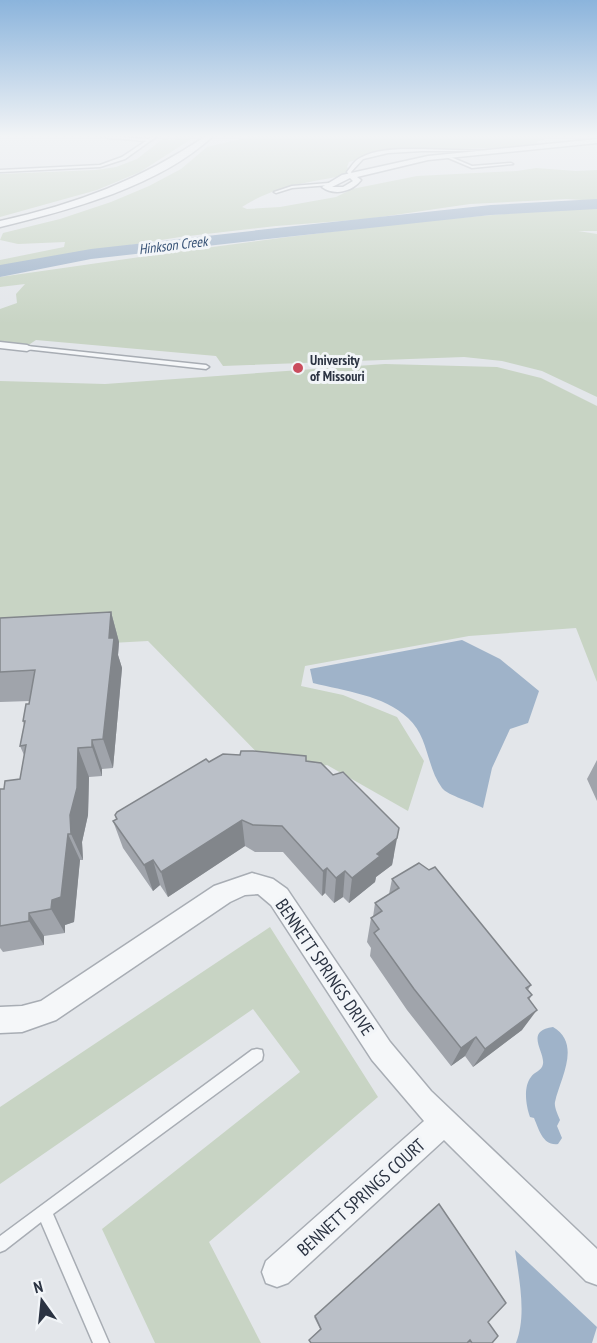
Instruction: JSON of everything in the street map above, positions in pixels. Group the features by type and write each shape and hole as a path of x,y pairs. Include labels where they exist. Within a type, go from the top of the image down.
{"street":[{"path":"0,224 97,199"},
{"path":"0,345 27,348"},
{"name":"BENNETT SPRINGS DRIVE","path":"0,1020 22,1019 47,1011 222,894 239,885 254,882 270,887 279,897 381,1051 422,1100 597,1270"},
{"name":"BENNETT SPRINGS COURT","path":"277,1272 444,1122"}],"lane":[{"path":"27,348 206,367"},
{"path":"0,1245 44,1210 257,1055"},
{"path":"44,1210 101,1343"}],"green space":[{"path":"0,199 66,199 0,217"},
{"path":"119,199 256,199 242,207 247,209 280,207 327,199 597,199 597,201 567,199 470,204 367,219 180,237 0,266 0,260 64,247 65,242 18,244 0,240 3,233 60,219"},
{"path":"586,208 597,209 597,231 578,231 597,234 597,397 542,371 502,361 464,357 223,366 216,356 36,340 27,346 0,343 0,309 17,303 16,294 25,284 0,287 0,277 365,228"},
{"path":"385,364 497,367 541,378 597,406 597,682 576,628 469,636 305,666 301,686 343,695 397,717 424,761 408,811 327,765 280,776 148,641 0,649 0,381 105,384"},
{"path":"270,927 378,1097 209,1242 261,1343 155,1343 102,1229 300,1072 253,1009 0,1184 0,1107"}],"water":[{"path":"462,640 500,659 539,691 528,723 510,729 492,768 483,808 442,788 420,734 408,718 376,699 313,683 310,669"},
{"path":"553,1027 562,1034 568,1052 555,1102 560,1120 557,1126 562,1138 558,1144 545,1140 542,1136 534,1118 530,1117 526,1097 528,1081 543,1064 538,1042 539,1033"},
{"path":"515,1250 597,1327 592,1343 516,1343 522,1309"}],"building":[{"path":"111,612 109,638 114,638 103,739 92,740 92,747 78,748 77,788 70,815 71,834 68,834 61,897 52,900 51,909 29,913 29,921 0,926 0,789 4,789 5,781 20,779 26,745 20,746 25,721 23,721 26,704 29,704 35,670 0,672 0,618"},
{"path":"241,751 306,756 306,761 321,763 333,775 343,772 399,828 397,838 377,854 380,856 352,878 345,871 336,878 327,868 323,871 282,826 253,825 242,820 161,872 153,860 144,865 113,821 117,819 115,815 117,812 206,759 209,762 223,754 240,755"},
{"path":"419,863 429,870 435,867 531,985 526,988 532,995 528,998 537,1010 485,1049 476,1037 461,1048 414,989 374,933 379,929 371,918 382,911 375,903 399,888 392,879"},
{"path":"439,1204 506,1303 488,1322 498,1336 492,1343 472,1343 470,1340 467,1343 311,1343 309,1340 321,1329 315,1316"}],"waterway":[{"name":"Hinkson Creek","path":"0,271 91,254 295,231 491,210 597,204"}],"place":[{"name":"University of Missouri","path":"298,368"}]}
